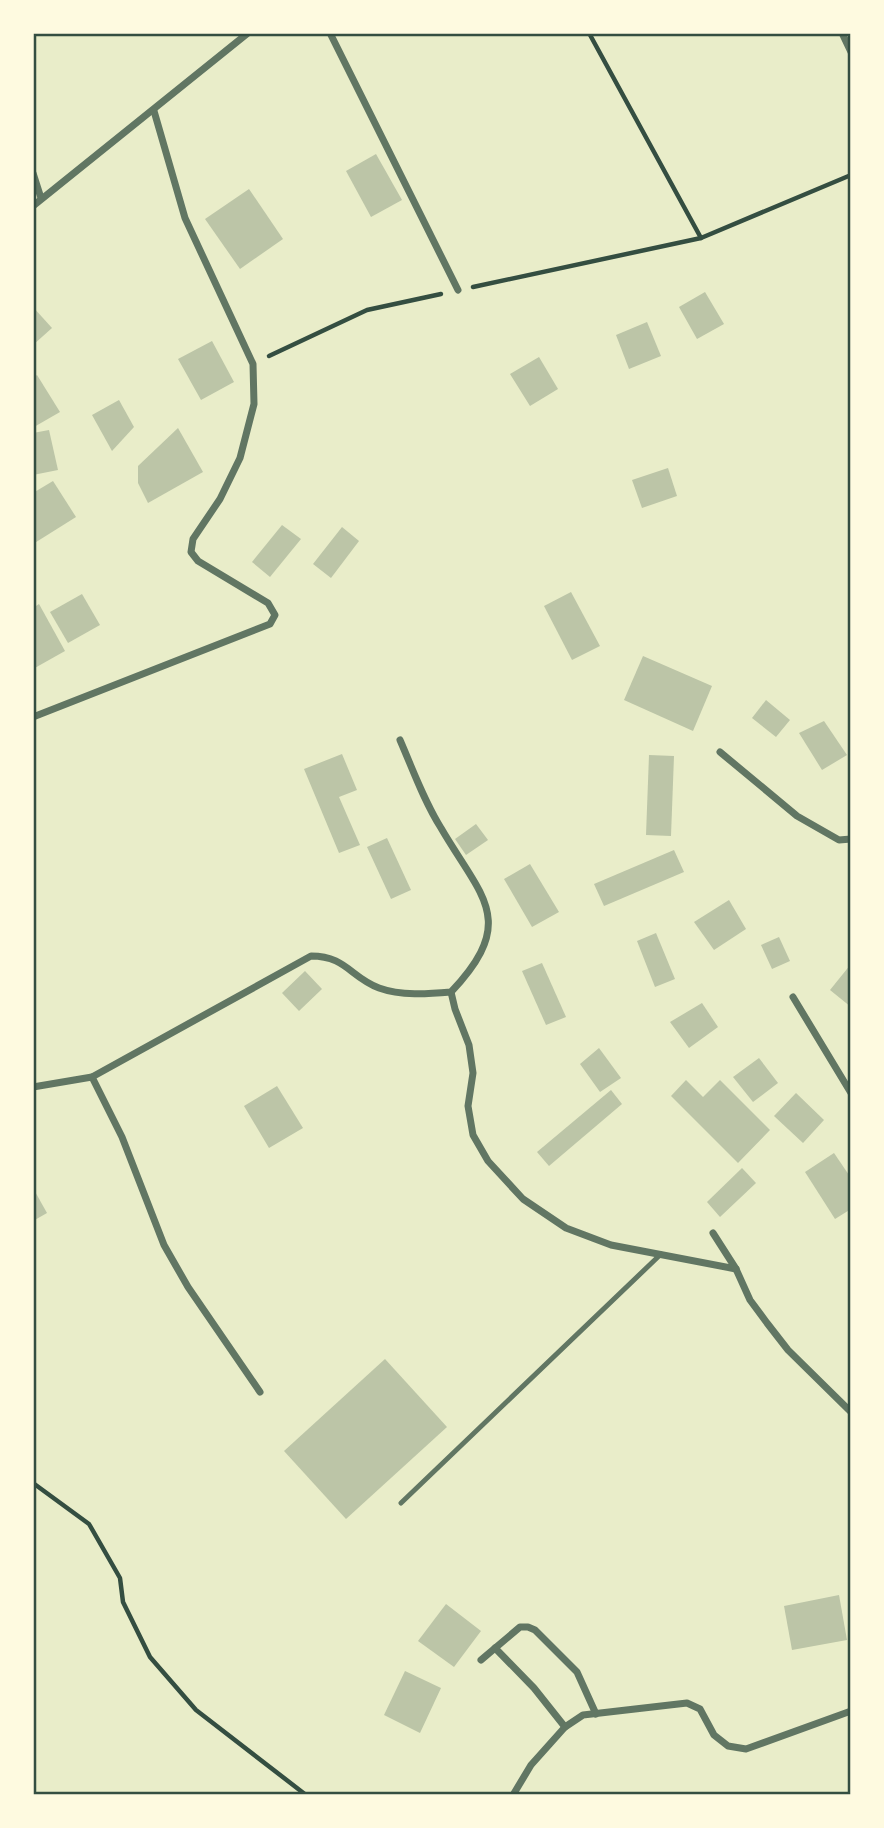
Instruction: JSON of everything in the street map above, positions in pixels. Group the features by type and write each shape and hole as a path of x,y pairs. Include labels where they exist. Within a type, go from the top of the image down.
{"street":[{"path":"33,206 248,33"},
{"path":"330,33 458,290"},
{"path":"842,33 851,52"},
{"path":"33,717 270,624 275,615 268,603 198,561 191,552 193,538 220,499 240,458 254,404 253,364 185,218 154,111"},
{"path":"33,173 41,198"},
{"path":"33,1087 92,1077 311,956 327,956 339,961 356,975 380,988 424,995 451,992 478,958 488,935 487,908 478,884 459,860 438,824 400,740"},
{"path":"720,752 797,816 839,840 851,839"},
{"path":"451,992 469,1045 473,1073 468,1106 473,1135 488,1161 523,1199 566,1228 611,1245 736,1269"},
{"path":"793,997 851,1093"},
{"path":"92,1077 122,1137 163,1245 188,1287 260,1392"},
{"path":"713,1233 736,1269 750,1300 767,1323 788,1350 851,1412"},
{"path":"481,1660 520,1627 536,1630 577,1672 596,1714"},
{"path":"495,1648 534,1688 565,1727"},
{"path":"513,1795 531,1765 565,1727 583,1715 687,1703 700,1709 714,1735 728,1746 746,1749 851,1711"}],"lane":[{"path":"401,1503 661,1254"}],"path":[{"path":"589,33 701,238"},
{"path":"253,364 367,310 701,238 851,175"},
{"path":"33,1483 89,1524 120,1578 123,1602 150,1657 196,1710 306,1795"}],"building":[{"path":"376,154 402,200 371,217 346,171"},
{"path":"249,189 283,239 240,269 205,219"},
{"path":"705,292 724,324 697,339 679,307"},
{"path":"33,307 52,328 33,345"},
{"path":"647,322 661,356 629,369 616,335"},
{"path":"212,341 234,382 201,400 178,359"},
{"path":"539,357 558,389 530,406 510,374"},
{"path":"37,375 60,412 34,427 33,378"},
{"path":"119,400 134,427 112,451 92,415"},
{"path":"178,428 203,472 148,503 138,483 138,466"},
{"path":"49,430 58,470 33,475 33,433"},
{"path":"668,468 677,496 642,508 632,480"},
{"path":"53,481 76,517 33,544 33,493"},
{"path":"282,525 301,539 270,577 252,562"},
{"path":"342,527 359,541 331,578 313,564"},
{"path":"571,592 600,646 572,660 544,606"},
{"path":"82,594 100,625 68,643 50,612"},
{"path":"39,604 65,651 33,669 33,608"},
{"path":"643,656 712,686 693,731 624,700"},
{"path":"766,700 790,720 776,737 752,718"},
{"path":"824,721 847,755 822,770 799,733"},
{"path":"342,754 357,790 339,797 360,845 339,853 304,769"},
{"path":"649,755 674,756 671,836 646,835"},
{"path":"476,824 488,840 466,855 455,839"},
{"path":"387,838 411,890 391,899 367,847"},
{"path":"674,850 684,872 604,906 594,884"},
{"path":"530,864 559,912 532,927 504,879"},
{"path":"729,900 746,929 714,950 694,922"},
{"path":"656,933 675,979 655,987 637,941"},
{"path":"779,937 790,961 772,969 761,945"},
{"path":"542,963 566,1017 546,1025 522,971"},
{"path":"851,964 851,1007 830,990"},
{"path":"305,971 322,989 299,1011 282,993"},
{"path":"702,1003 718,1027 689,1048 670,1022"},
{"path":"599,1048 621,1078 600,1092 580,1064"},
{"path":"759,1058 778,1083 753,1102 733,1077"},
{"path":"686,1080 703,1097 720,1080 770,1130 738,1163 671,1096"},
{"path":"277,1086 303,1128 269,1148 244,1106"},
{"path":"611,1090 622,1104 549,1166 537,1152"},
{"path":"796,1093 824,1120 803,1143 774,1116"},
{"path":"834,1153 851,1178 851,1209 835,1219 805,1172"},
{"path":"742,1168 756,1183 720,1217 707,1202"},
{"path":"33,1188 47,1213 33,1221"},
{"path":"385,1359 447,1427 346,1519 284,1451"},
{"path":"839,1595 847,1640 792,1650 784,1606"},
{"path":"446,1604 481,1631 454,1667 418,1641"},
{"path":"405,1671 441,1688 420,1733 384,1715"}]}
